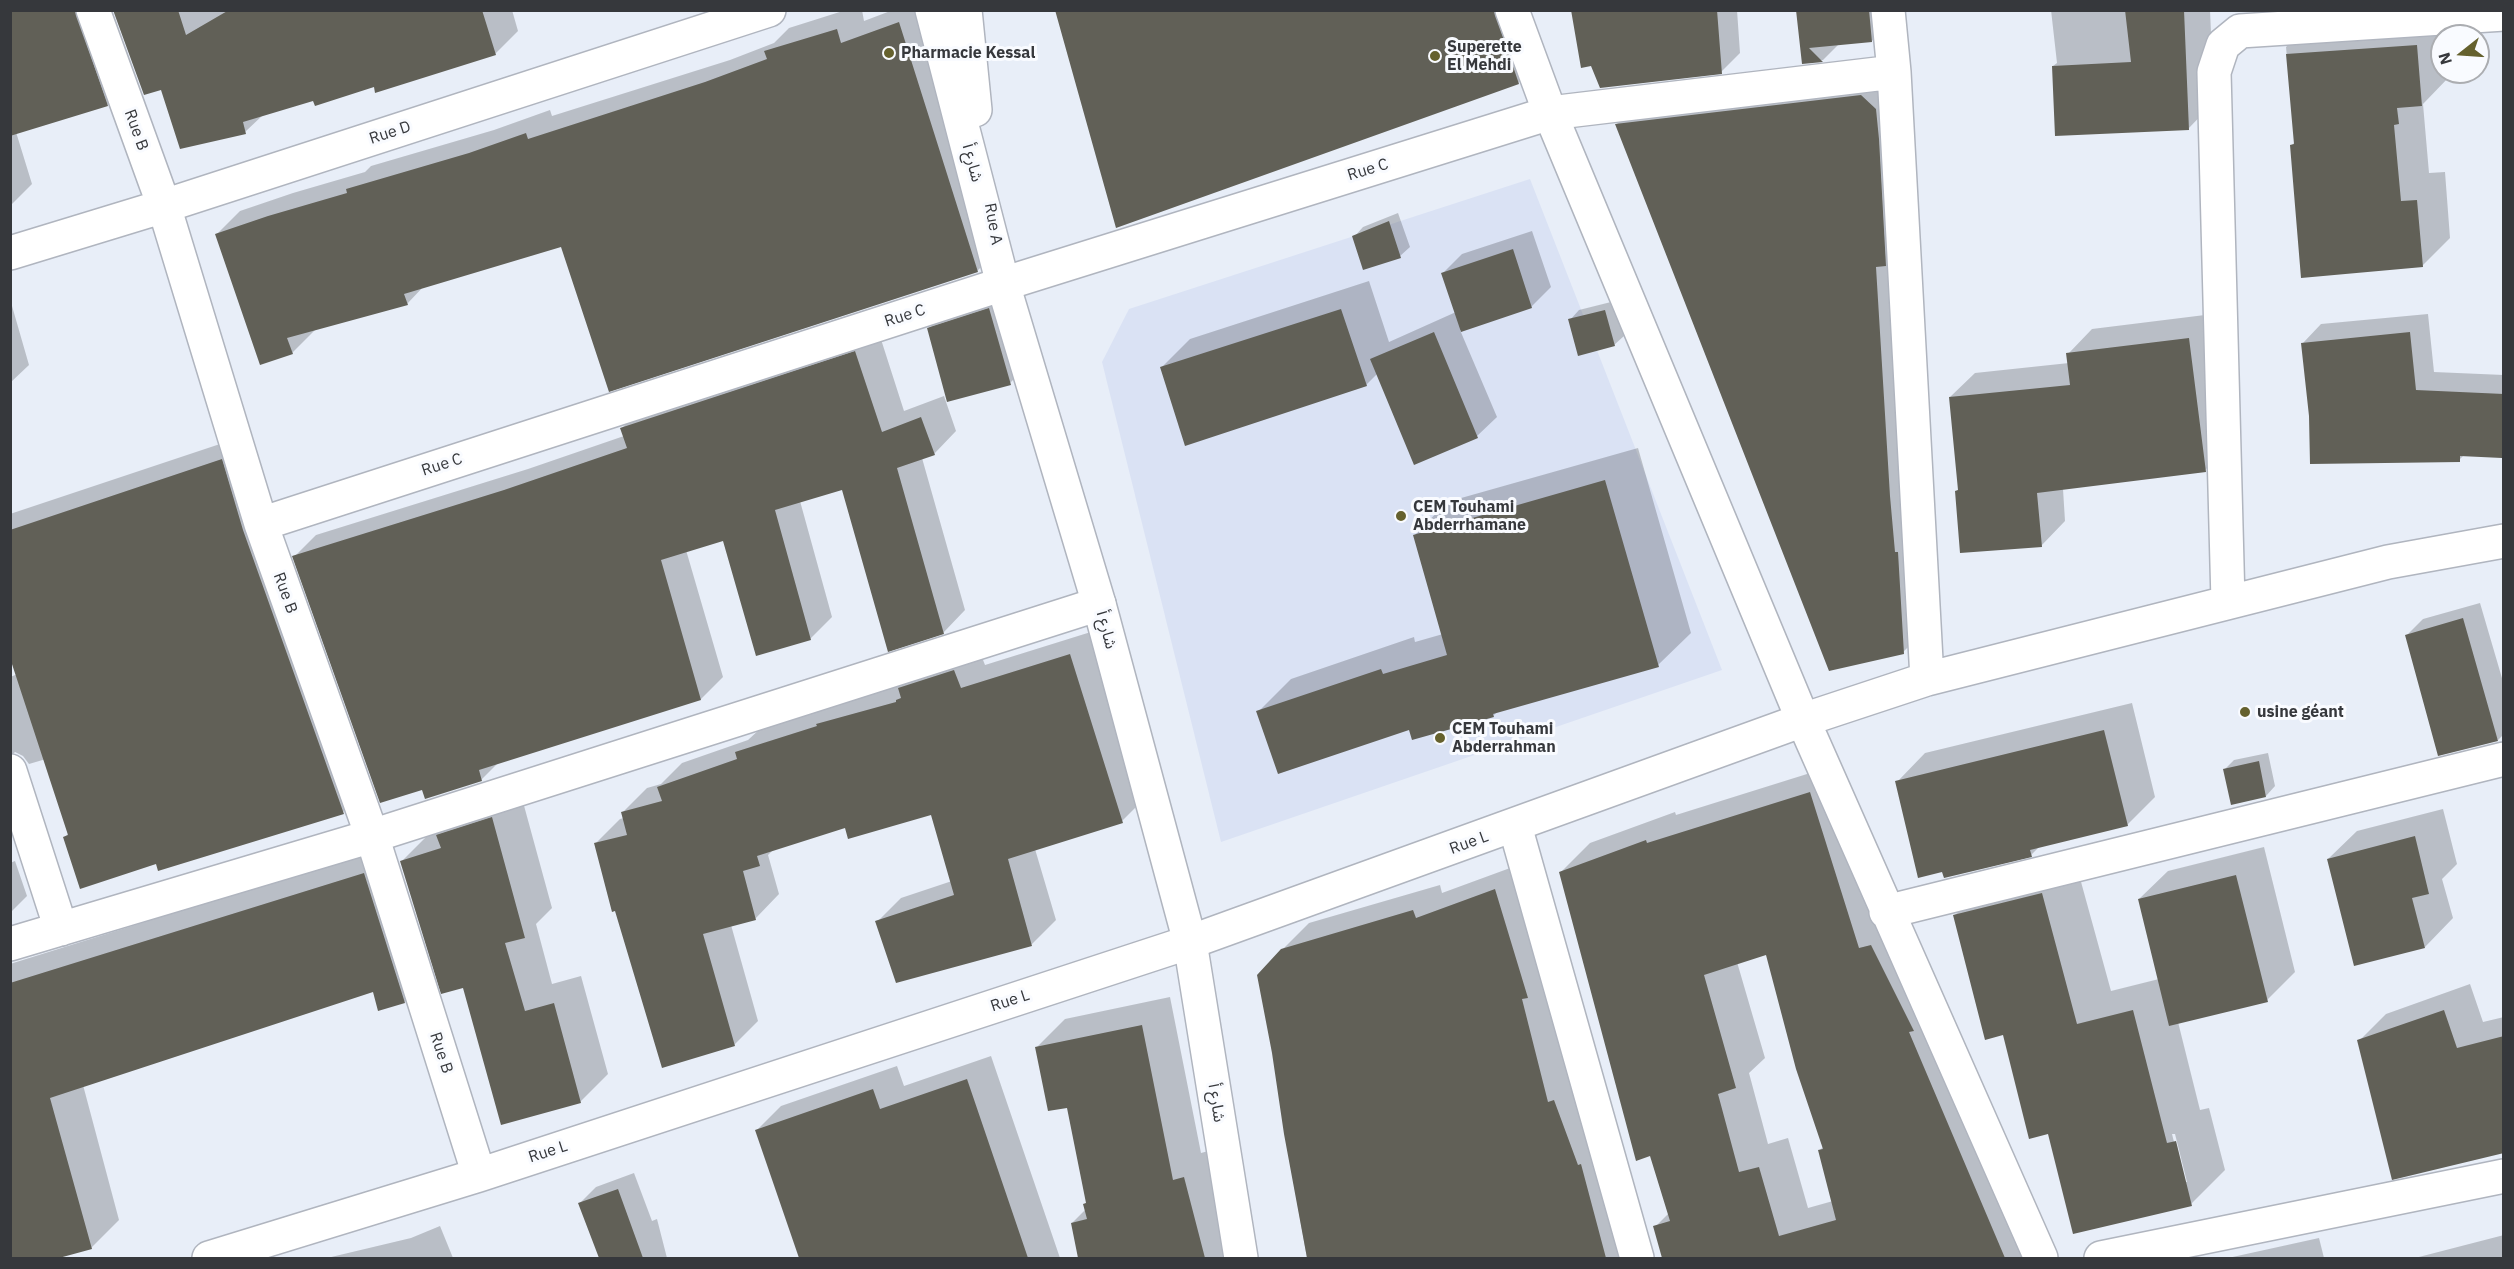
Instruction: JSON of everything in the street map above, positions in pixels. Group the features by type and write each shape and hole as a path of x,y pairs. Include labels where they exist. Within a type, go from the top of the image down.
{"street":[{"name":"Rue B","path":"93,10 164,206 261,524 372,836 479,1175"},
{"name":"Rue D","path":"10,253 164,206 769,10"},
{"name":"شارع أ","path":"934,10 986,182"},
{"name":"شارع أ","path":"934,10 1003,284 1099,604 1190,942 1241,1258"},
{"name":"Rue A","path":"965,10 973,93 1003,284"},
{"path":"1512,10 1550,112 1803,720 2041,1258"},
{"path":"1888,10 1894,72 1927,679"},
{"path":"2228,602 2214,72 2223,45 2240,31 2504,14"},
{"name":"Rue C","path":"261,524 1003,284 1550,112 1894,72"},
{"name":"Rue L","path":"209,1258 479,1175 1190,942 1803,720 1927,679 2388,562 2504,541"},
{"path":"10,944 372,836 1099,604"},
{"path":"1886,912 2504,759"},
{"path":"10,771 61,929"},
{"path":"1515,826 1637,1258"},
{"path":"2101,1258 2504,1176"}],"shaded area":[{"name":"CEM Touhami Abderrhamane","path":"1530,179 1722,670 1221,842 1102,362 1129,309"}],"building":[{"path":"10,10 75,10 108,106 10,136"},
{"path":"113,10 178,10 186,35 229,10 482,10 496,55 375,93 374,87 315,106 313,101 243,122 246,134 180,149 161,90 144,95"},
{"path":"1055,10 1494,10 1519,84 1116,228"},
{"path":"1571,10 1717,10 1722,74 1600,88 1591,66 1581,68"},
{"path":"1796,10 1869,10 1872,42 1809,48 1823,62 1802,64"},
{"path":"2125,10 2184,10 2189,130 2055,136 2052,66 2131,62"},
{"path":"899,22 978,272 609,392 561,247 404,294 408,305 287,338 293,354 260,365 215,234 347,193 346,189 469,153 526,133 528,139 705,82 767,59 764,51 837,29 841,43"},
{"path":"2417,45 2422,106 2397,108 2399,124 2394,125 2401,201 2417,200 2423,267 2301,278 2290,145 2294,144 2286,54"},
{"path":"1861,95 1876,109 1879,139 1886,266 1876,267 1890,496 1895,552 1898,552 1904,654 1829,671 1615,124"},
{"path":"1389,221 1401,258 1363,270 1352,236"},
{"path":"1513,249 1532,308 1461,332 1441,273"},
{"path":"989,308 1011,385 947,402 927,328"},
{"path":"1341,309 1367,386 1185,446 1160,367"},
{"path":"1605,310 1615,346 1578,356 1568,319"},
{"path":"1434,332 1478,438 1414,465 1370,359"},
{"path":"2410,332 2416,390 2504,394 2502,458 2460,456 2460,462 2310,464 2309,416 2301,343"},
{"path":"2189,338 2206,472 2037,493 2042,547 1960,553 1955,491 1958,490 1949,397 2070,385 2066,353"},
{"path":"855,351 882,432 921,417 935,455 897,468 944,634 888,652 842,490 775,510 811,640 756,656 723,541 661,560 701,700 479,770 482,781 425,799 422,790 380,803 292,556 504,490 627,448 620,428"},
{"path":"222,459 243,530 344,814 158,871 156,864 80,889 63,837 68,835 10,658 10,530"},
{"path":"1605,480 1659,667 1493,714 1494,717 1412,740 1409,730 1278,774 1256,711 1381,669 1383,674 1447,655 1413,535"},
{"path":"2463,618 2498,741 2438,756 2405,635"},
{"path":"1070,654 1123,823 1008,859 1032,946 896,983 875,921 954,895 931,815 848,839 845,828 757,856 760,866 743,871 756,920 703,934 735,1046 662,1068 615,911 612,912 594,843 627,835 621,812 662,801 657,787 737,759 735,752 817,726 816,724 896,702 901,698 898,688 954,670 961,688"},
{"path":"2104,730 2128,826 2030,850 2032,857 1944,878 1942,872 1918,878 1895,781"},
{"path":"2259,761 2266,797 2231,805 2223,769"},
{"path":"1810,792 1859,948 1871,945 1914,1031 1909,1032 2005,1258 1662,1258 1653,1226 1670,1221 1650,1156 1636,1161 1559,872 1646,840 1647,843","holes":["1766,955 1796,1069 1823,1149 1818,1150 1836,1220 1779,1236 1759,1167 1739,1172 1718,1094 1736,1088 1704,975"]},
{"path":"492,817 525,938 505,943 525,1011 554,1003 581,1103 501,1125 463,988 441,994 400,861 441,848 436,835"},
{"path":"2415,836 2429,894 2412,898 2425,948 2354,966 2327,859"},
{"path":"364,873 405,1003 378,1011 373,992 50,1098 92,1249 59,1258 10,1258 10,983"},
{"path":"2236,875 2268,1002 2169,1026 2138,899"},
{"path":"1495,889 1528,998 1522,999 1548,1102 1554,1100 1578,1165 1581,1164 1606,1258 1307,1258 1257,975 1281,949 1413,910 1416,918"},
{"path":"2042,893 2077,1024 2133,1010 2167,1143 2176,1141 2192,1206 2073,1234 2048,1134 2029,1139 2003,1035 1985,1040 1953,915"},
{"path":"2444,1010 2457,1048 2504,1036 2504,1153 2392,1180 2357,1040"},
{"path":"1142,1025 1173,1180 1184,1177 1205,1258 1078,1258 1071,1223 1087,1219 1083,1204 1086,1203 1067,1108 1048,1111 1035,1047"},
{"path":"967,1079 1028,1258 799,1258 755,1130 873,1089 880,1109"},
{"path":"618,1189 643,1258 599,1258 578,1203"}],"place":[{"name":"Pharmacie Kessal","path":"889,53"},
{"name":"Superette El Mehdi","path":"1435,56"},
{"name":"CEM Touhami Abderrhamane","path":"1401,516"},
{"name":"usine géant","path":"2245,712"},
{"name":"CEM Touhami Abderrahman","path":"1440,738"}]}
